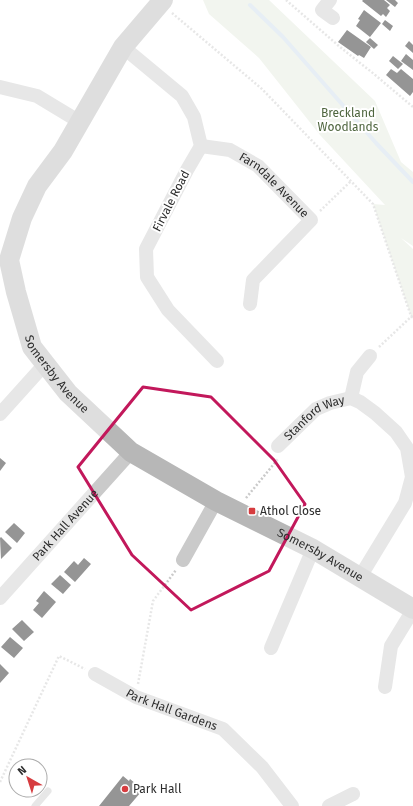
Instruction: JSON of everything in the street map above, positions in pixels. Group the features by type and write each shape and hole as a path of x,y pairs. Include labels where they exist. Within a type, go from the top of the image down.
{"street":[{"path":"330,0 322,10 333,18"},
{"name":"Somersby Avenue","path":"162,2 123,47 63,151 37,186 4,260 16,292 32,347 68,393 131,452 216,502 313,549 413,610"},
{"path":"123,47 182,96 194,117 201,146"},
{"path":"0,87 37,96 80,122"},
{"name":"Farndale Avenue","path":"201,146 230,150 258,166 311,220 253,280 250,304"},
{"name":"Firvale Road","path":"201,146 146,249 147,277 168,310 218,362"},
{"path":"352,398 357,372 370,356"},
{"path":"0,414 45,364"},
{"name":"Stanford Way","path":"278,446 316,409 330,403 352,398 365,406 396,432 407,448 412,476 405,503 360,578"},
{"name":"Park Hall Avenue","path":"0,598 131,452"},
{"path":"183,560 216,502"},
{"path":"271,648 313,549"},
{"path":"385,687 391,646 413,610"},
{"name":"Park Hall Gardens","path":"94,674 136,697 222,729 262,767 292,806"},
{"path":"328,806 353,794"}],"lane":[{"path":"35,806 42,798"}],"path":[{"path":"286,0 413,107"},
{"path":"162,2 262,90 373,204 412,317 370,356"},
{"path":"311,220 351,181"},
{"path":"236,511 281,455 278,446"},
{"path":"136,697 153,601 183,560"},
{"path":"0,782 59,656 94,674"}],"highlighted area":[{"path":"143,387 211,397 274,460 305,504 269,571 191,610 132,555 78,467"}],"green space":[{"name":"Breckland Woodlands","path":"203,0 269,0 375,101 401,162 413,172 413,246 401,238 413,249 413,319 373,204 385,205 320,135 259,58 209,14"}],"building":[{"path":"384,0 390,5 387,8 390,11 386,17 383,14 381,16 362,1"},
{"path":"386,0 395,0 398,3 395,7"},
{"path":"364,10 381,23 370,37 356,26 360,20 358,19"},
{"path":"385,20 393,26 390,31 382,24"},
{"path":"347,30 371,47 364,58 359,55 358,56 338,42"},
{"path":"370,38 378,45 374,49 366,42"},
{"path":"409,41 413,45 413,53 405,46"},
{"path":"406,54 413,60 413,70 401,61"},
{"path":"393,56 403,64 398,69 389,61"},
{"path":"391,69 397,73 401,69 413,79 413,92 410,96 386,75"},
{"path":"0,458 6,463 0,471"},
{"path":"14,523 25,533 17,543 5,532"},
{"path":"1,537 12,548 1,559 0,538"},
{"path":"84,558 91,564 75,582 64,572 74,561 78,565"},
{"path":"60,575 71,585 63,594 51,584"},
{"path":"44,591 56,602 42,618 33,610 39,603 36,601"},
{"path":"22,620 34,632 24,641 12,629"},
{"path":"10,637 23,648 14,658 1,647"},
{"path":"0,664 9,673 0,683"},
{"name":"Park Hall","path":"123,776 136,784 134,786 141,792 129,806 99,806"}],"waterway":[{"path":"250,5 283,37 376,143 413,182"}],"place":[{"name":"Athol Close","path":"252,511"},
{"name":"Park Hall","path":"125,789"}]}
